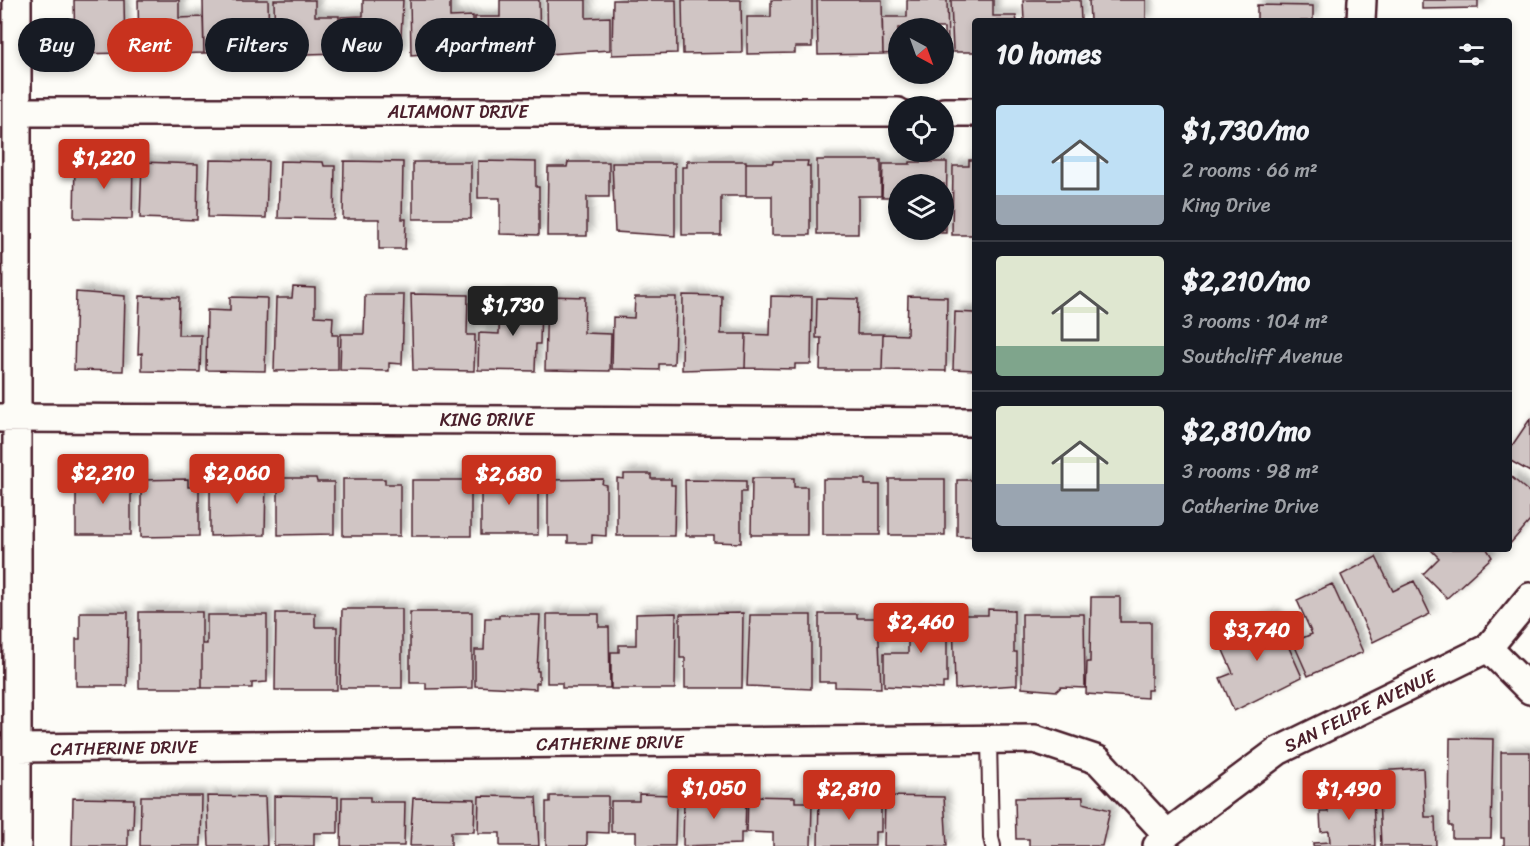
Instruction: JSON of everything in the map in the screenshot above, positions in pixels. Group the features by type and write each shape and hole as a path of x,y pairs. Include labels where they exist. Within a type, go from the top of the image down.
{"street":[{"path":"17,0 17,112 9,418 17,748 17,846"},
{"path":"1361,18 1362,0"},
{"name":"ALTAMONT DRIVE","path":"17,112 888,112"},
{"path":"954,112 972,112"},
{"name":"KING DRIVE","path":"9,418 972,422"},
{"name":"SAN FELIPE AVENUE","path":"1162,840 1278,751 1488,648 1530,597"},
{"path":"1488,648 1530,690"},
{"name":"CATHERINE DRIVE","path":"17,748 1035,739 1098,760 1162,840"}],"lane":[{"path":"989,740 993,846"}],"building":[{"path":"74,0 124,0 124,18 107,18 107,53 95,54 95,18 74,18"},
{"path":"138,0 179,0 179,18 138,18"},
{"path":"203,0 268,0 268,18 205,18 204,53"},
{"path":"274,0 315,0 315,16 339,16 339,18 321,18 321,54 309,54 309,18 274,18"},
{"path":"363,0 403,0 402,18 341,18 363,16"},
{"path":"410,0 450,0 450,17 473,16 473,18 415,18 415,55 411,55"},
{"path":"500,0 539,0 539,18 475,17 500,17"},
{"path":"547,0 586,0 586,18 610,17 610,50 556,53 556,18 547,18"},
{"path":"613,0 676,0 677,53 612,55"},
{"path":"682,0 741,0 742,53 683,54"},
{"path":"771,0 812,0 812,47 795,47 795,53 747,54 747,17 771,17"},
{"path":"817,0 882,0 883,54 818,55"},
{"path":"907,0 947,0 947,18 888,18 888,54 883,54 882,17 907,17"},
{"path":"951,0 993,0 993,16 1016,16 1016,18 972,18 972,52 954,52 954,18 952,18"},
{"path":"1023,0 1080,0 1081,18 1024,18"},
{"path":"1089,0 1146,0 1146,18 1090,18"},
{"path":"1422,0 1478,0 1478,8 1422,9"},
{"path":"1257,5 1313,6 1313,18 1257,18"},
{"path":"203,17 204,53 193,53 193,18 179,18"},
{"path":"75,160 133,161 132,219 74,218"},
{"path":"210,160 268,161 266,218 208,217"},
{"path":"817,160 881,160 881,196 858,196 858,234 817,234"},
{"path":"969,160 972,160 972,235 954,235 953,166 969,166"},
{"path":"280,161 323,162 324,166 335,166 334,219 278,218"},
{"path":"344,161 403,162 402,219 406,219 405,249 379,249 379,219 343,219"},
{"path":"478,161 536,162 536,187 539,187 539,235 500,234 500,198 478,198"},
{"path":"687,161 746,161 746,196 721,196 721,235 682,235 682,167 687,167"},
{"path":"773,161 808,161 807,166 810,166 810,235 772,235 772,196 746,196 746,163 773,163"},
{"path":"142,162 198,164 197,220 140,218"},
{"path":"413,162 471,162 471,219 413,219"},
{"path":"568,162 609,162 609,197 587,197 587,236 547,236 548,167 567,167"},
{"path":"910,162 947,162 947,174 888,174 888,197 882,197 883,164 910,164"},
{"path":"612,163 675,163 675,236 615,232"},
{"path":"293,287 315,288 315,316 333,317 332,335 338,335 338,370 274,371 276,298 292,298"},
{"path":"76,292 125,296 123,371 74,370"},
{"path":"411,294 468,295 467,335 475,335 474,371 413,370"},
{"path":"365,295 404,295 402,364 389,363 389,371 340,370 341,334 364,334"},
{"path":"683,295 722,296 721,334 746,334 745,368 682,370"},
{"path":"140,296 179,297 178,335 201,335 200,372 142,371 142,353 138,354"},
{"path":"547,296 585,297 584,333 611,334 610,371 545,370"},
{"path":"771,296 812,297 811,364 795,364 795,369 745,368 746,334 770,335"},
{"path":"908,296 947,297 946,371 882,370 883,334 907,335"},
{"path":"230,297 267,298 265,371 206,370 207,310 230,311"},
{"path":"500,297 541,298 540,344 536,344 535,371 478,370 479,333 499,334"},
{"path":"635,297 676,297 674,364 659,364 659,370 612,369 613,317 634,318"},
{"path":"817,298 858,299 857,334 883,334 882,370 820,370 821,338 816,338"},
{"path":"955,312 972,313 972,370 953,369"},
{"path":"1530,419 1530,472 1512,462 1512,446"},
{"path":"210,472 243,472 244,479 266,479 265,535 210,536"},
{"path":"624,474 651,474 651,479 671,479 671,485 675,485 674,536 617,536 617,478 624,479"},
{"path":"481,475 535,478 535,484 538,483 538,535 481,535"},
{"path":"131,476 131,535 76,535 76,490 73,490 73,477"},
{"path":"278,478 316,478 317,482 334,482 334,534 278,535"},
{"path":"752,478 794,478 794,487 807,487 807,535 751,535"},
{"path":"1512,478 1530,493 1530,521 1512,542"},
{"path":"188,479 188,487 199,487 199,536 141,537 141,480"},
{"path":"343,479 385,479 385,484 400,484 400,536 343,536"},
{"path":"603,479 602,484 606,485 606,536 592,535 592,543 568,543 568,536 548,536 548,480"},
{"path":"823,479 865,479 865,485 880,485 880,535 823,535"},
{"path":"889,479 945,479 945,535 889,535"},
{"path":"412,480 471,480 471,536 412,536"},
{"path":"685,480 746,481 746,492 741,492 741,543 714,542 714,536 686,536"},
{"path":"957,480 972,480 972,536 957,536"},
{"path":"1433,552 1489,552 1492,557 1447,598 1423,574 1439,558"},
{"path":"1376,557 1393,591 1414,581 1430,614 1373,642 1341,575"},
{"path":"1332,584 1363,652 1308,676 1293,642 1312,634 1297,600"},
{"path":"1091,597 1120,597 1120,622 1151,622 1151,690 1147,690 1147,698 1086,694 1087,662 1090,662"},
{"path":"342,609 402,609 402,688 340,688"},
{"path":"988,609 1014,610 1017,685 955,689 953,615 988,615"},
{"path":"80,612 128,612 127,686 76,686 76,639 80,639"},
{"path":"139,612 202,612 202,688 139,688"},
{"path":"410,612 472,612 472,688 426,689 426,683 410,683"},
{"path":"908,612 947,612 947,683 943,683 943,689 884,686 884,653 908,653"},
{"path":"276,613 315,613 315,627 337,627 337,690 275,690"},
{"path":"676,613 675,689 611,689 611,652 619,652 619,645 636,645 636,614"},
{"path":"743,613 742,688 685,688 685,658 680,658 680,614"},
{"path":"547,614 599,614 599,627 609,627 610,688 562,688 562,683 547,683"},
{"path":"819,614 857,614 857,618 878,618 881,688 835,687 835,682 819,682"},
{"path":"1022,614 1084,614 1085,688 1061,687 1057,691 1022,688"},
{"path":"1274,614 1302,677 1234,711 1220,678 1233,673 1218,639"},
{"path":"207,615 267,615 267,682 252,683 252,688 202,688 202,644 207,644"},
{"path":"499,615 540,615 537,671 539,671 539,683 536,683 536,689 475,686 475,650 484,650 485,618 499,618"},
{"path":"750,615 811,615 811,689 747,686"},
{"path":"1450,738 1493,739 1491,838 1452,838 1452,826 1449,826"},
{"path":"1501,752 1530,752 1530,846 1504,846 1504,838 1501,838"},
{"path":"1423,768 1425,817 1435,817 1436,846 1381,846 1378,771"},
{"path":"639,794 672,795 672,801 676,802 675,846 636,846 636,832 611,832 611,801 639,801"},
{"path":"1373,794 1375,846 1313,846 1313,843 1330,842 1329,831 1321,832 1320,812 1328,812 1327,796"},
{"path":"141,796 202,796 201,846 140,846"},
{"path":"207,796 265,797 267,846 209,846"},
{"path":"274,796 338,797 338,833 314,833 314,846 274,846"},
{"path":"479,796 536,797 539,846 500,846 500,833 478,833"},
{"path":"550,796 608,796 608,833 587,832 587,846 546,846 546,802 550,802"},
{"path":"684,796 746,797 745,833 741,833 741,844 683,846"},
{"path":"748,796 795,797 795,802 812,802 811,846 773,846 773,833 747,832"},
{"path":"819,796 881,796 881,832 875,832 875,846 818,846"},
{"path":"885,796 944,797 947,846 884,846"},
{"path":"342,797 370,797 370,802 405,802 404,846 341,846"},
{"path":"1083,797 1083,803 1110,810 1102,846 1029,846 1029,839 1016,839 1015,798"},
{"path":"73,798 134,799 133,829 128,829 128,846 72,846"},
{"path":"413,798 475,799 474,832 451,832 451,846 410,846"}]}
